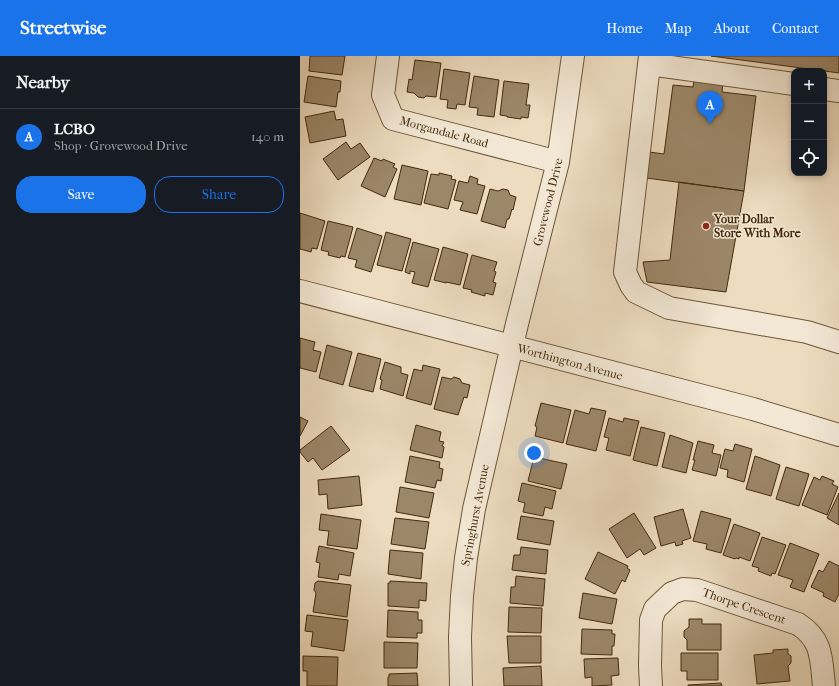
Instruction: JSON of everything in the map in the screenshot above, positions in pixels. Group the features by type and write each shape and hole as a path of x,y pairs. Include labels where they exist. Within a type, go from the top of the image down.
{"street":[{"name":"Morgandale Road","path":"388,56 383,95 393,119 558,162"},
{"name":"Grovewood Drive","path":"512,347 558,162 572,56"},
{"path":"791,84 649,60 625,272 636,292 669,308 807,332 839,342"},
{"path":"827,89 839,91"},
{"name":"Worthington Avenue","path":"300,292 752,409 839,435"},
{"name":"Springhurst Avenue","path":"461,686 460,637 466,558 474,509 512,347"},
{"name":"Thorpe Crescent","path":"651,686 651,620 655,609 661,602 672,593 683,589 697,590 798,624 807,630 815,638 819,647 824,686"}],"building":[{"path":"310,56 345,56 342,75 309,71"},
{"path":"711,56 839,56 839,73 827,71 827,68 801,68"},
{"path":"415,60 441,63 436,97 418,97 414,93 407,92 409,79 412,80"},
{"path":"444,69 470,73 465,105 457,104 456,109 447,108 448,100 440,99"},
{"path":"308,76 341,81 336,107 304,102"},
{"path":"474,76 499,80 494,117 477,115 478,108 469,107"},
{"path":"694,80 723,83 722,92 756,96 744,191 646,178 649,152 664,154 673,85 693,87"},
{"path":"504,81 529,84 526,105 530,105 528,118 521,117 521,119 500,115"},
{"path":"334,111 336,120 343,119 346,136 310,143 305,117"},
{"path":"346,142 351,149 360,143 370,157 338,180 323,159"},
{"path":"374,158 382,161 383,159 395,164 393,167 397,169 385,197 361,186"},
{"path":"402,165 428,171 421,205 394,199"},
{"path":"439,173 452,176 451,179 456,180 448,209 424,203 431,174 439,175"},
{"path":"470,176 478,179 477,184 485,186 477,214 460,210 463,202 454,200 459,181 468,183"},
{"name":"Your Dollar Store With More","path":"679,182 744,191 726,292 647,282 643,262 670,260"},
{"path":"490,189 498,191 503,189 508,190 510,195 516,197 513,210 512,209 509,219 507,219 505,228 481,221"},
{"path":"300,213 325,221 317,249 312,248 311,252 300,249"},
{"path":"328,221 353,227 345,257 341,256 340,258 328,255 329,252 321,250"},
{"path":"357,228 382,236 371,272 355,267 357,260 348,258"},
{"path":"386,232 411,239 402,271 377,265"},
{"path":"413,242 439,249 428,287 412,283 415,272 410,271 410,274 405,272"},
{"path":"443,247 468,254 460,285 434,280"},
{"path":"472,255 497,262 494,271 496,272 493,282 496,283 493,295 485,293 485,296 463,288"},
{"path":"300,338 315,342 313,350 321,352 316,372 300,368"},
{"path":"327,345 352,352 343,385 319,378"},
{"path":"358,353 381,359 373,392 349,386"},
{"path":"385,362 401,367 401,373 408,375 403,396 380,389 382,380 380,379"},
{"path":"423,365 440,369 431,405 406,398 414,369 422,371"},
{"path":"442,377 451,379 454,377 460,379 462,383 470,385 467,398 464,397 458,415 434,409"},
{"path":"541,403 571,410 563,443 535,436 537,427 535,426"},
{"path":"591,408 606,411 596,451 566,444 575,410 589,414"},
{"path":"300,417 308,421 300,436"},
{"path":"609,418 623,422 624,418 639,421 630,456 606,450 609,438 604,437"},
{"path":"416,425 441,432 439,441 444,442 442,446 444,447 442,458 410,450"},
{"path":"331,426 350,450 322,470 313,458 308,462 300,450"},
{"path":"641,427 665,433 657,466 633,460"},
{"path":"670,435 693,443 686,473 662,467"},
{"path":"698,441 714,445 712,453 721,455 716,476 692,470"},
{"path":"735,444 752,449 744,482 727,477 728,470 720,468 725,449 733,451"},
{"path":"410,456 440,462 439,468 443,469 441,481 437,480 435,488 405,482"},
{"path":"755,456 780,465 771,496 746,489"},
{"path":"534,457 567,464 561,489 528,481"},
{"path":"786,467 809,474 799,506 776,499"},
{"path":"359,476 362,505 328,509 327,494 319,495 318,480"},
{"path":"822,476 834,481 832,484 838,487 827,515 802,505 814,477 820,480"},
{"path":"522,483 556,491 552,509 545,507 543,516 523,512 525,503 518,501"},
{"path":"400,487 434,493 429,518 396,512"},
{"path":"839,493 839,525 827,518"},
{"path":"683,509 691,538 682,541 683,544 676,546 675,542 661,546 654,517"},
{"path":"701,511 731,519 721,553 706,549 707,544 693,541"},
{"path":"634,513 656,548 644,555 640,549 627,558 609,529"},
{"path":"321,514 361,520 357,549 327,545 329,531 319,530"},
{"path":"521,516 554,521 550,545 517,539"},
{"path":"395,518 429,522 425,549 391,544"},
{"path":"734,524 760,533 750,561 739,557 739,559 735,559 723,555"},
{"path":"762,537 786,545 775,574 772,573 771,576 758,571 759,568 752,566"},
{"path":"790,543 819,554 804,592 790,587 793,580 778,575"},
{"path":"319,546 354,553 350,576 339,574 338,580 318,577 320,563 316,562"},
{"path":"521,547 548,550 546,574 512,570 514,555 520,555"},
{"path":"390,550 423,553 421,579 388,574"},
{"path":"598,552 628,566 627,568 630,570 625,582 622,580 615,594 585,579"},
{"path":"829,561 839,566 839,594 835,602 823,596 824,593 811,587 819,570 823,572"},
{"path":"516,576 545,579 543,606 510,603 511,587 515,587"},
{"path":"318,581 351,585 347,617 313,612 316,593 314,590 315,583"},
{"path":"390,581 427,583 426,601 419,600 419,608 388,606 388,583 390,583"},
{"path":"583,593 617,599 612,624 579,618"},
{"path":"509,607 542,608 541,633 508,632"},
{"path":"388,610 418,612 418,620 422,620 422,633 417,633 417,638 387,637"},
{"path":"307,615 348,620 344,651 311,646 313,632 305,631"},
{"path":"689,619 702,619 702,624 721,624 721,650 687,650 687,640 684,637 684,631 689,627"},
{"path":"582,629 612,630 612,634 615,634 614,646 612,646 612,655 581,654"},
{"path":"507,636 541,636 541,663 509,663"},
{"path":"384,642 418,643 417,668 384,668"},
{"path":"788,649 788,654 791,656 791,663 788,666 790,681 757,684 754,655 773,653 773,650"},
{"path":"681,653 718,653 718,680 687,680 687,671 681,671"},
{"path":"303,656 338,657 337,686 307,686 307,671 303,671"},
{"path":"618,658 619,675 611,676 612,685 592,686 592,677 585,678 584,659"},
{"path":"541,666 542,686 504,686 503,668"},
{"path":"417,673 418,686 388,686 389,674"},
{"path":"721,683 722,686 688,686 688,685"}],"place":[{"name":"LCBO","path":"710,124"},
{"name":"Your Dollar Store With More","path":"706,226"}]}
